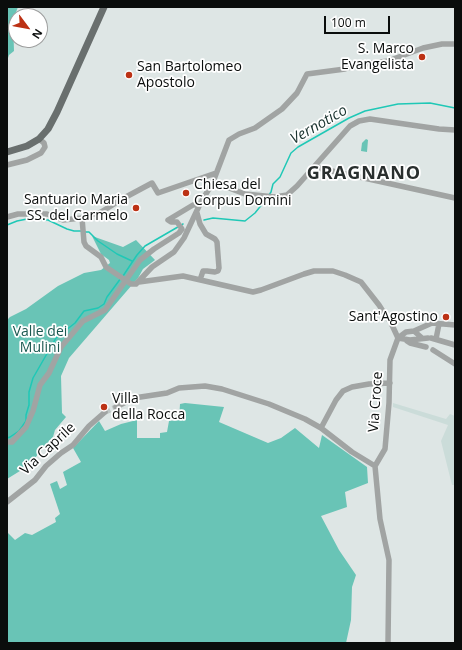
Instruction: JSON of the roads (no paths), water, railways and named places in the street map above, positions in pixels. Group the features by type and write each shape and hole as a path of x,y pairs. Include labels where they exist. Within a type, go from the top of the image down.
{"main road":[{"path":"7,152 27,146 39,139 48,129 104,7"}],"street":[{"path":"139,282 150,270 174,252 184,238 200,204 213,182 229,140 254,128 282,110 297,92 307,74 388,61 423,48 442,44 455,44"},
{"path":"213,182 245,194 274,197 287,195 297,186 350,126 359,121 370,119 455,130"},
{"path":"7,165 27,160 41,153 45,146 39,139"},
{"path":"314,167 455,198"},
{"path":"7,217 18,214 37,214 51,215 63,220 82,221 152,184 158,193 216,173"},
{"path":"7,442 12,442 26,428 33,411 40,385 49,373 61,347 83,321 105,310 140,260 179,233 182,229 177,222 171,222 168,220 193,205 200,204"},
{"path":"196,213 204,231 217,242 219,268 218,271 215,272 207,270 203,272 200,280"},
{"path":"82,221 84,242 86,246 101,257 109,269 131,284 178,276 253,292 309,272 333,272 345,275 361,282 386,316"},
{"path":"150,270 152,278 156,279"},
{"path":"398,338 406,332 414,331 432,323 455,325"},
{"path":"405,340 429,338 439,324"},
{"path":"392,326 398,338 426,347"},
{"path":"414,331 429,338 455,345"},
{"name":"Via Croce","path":"375,466 385,449 390,383 390,360 398,338"},
{"path":"433,350 455,364"},
{"path":"321,428 336,400 343,391 352,387 369,384 390,383"},
{"path":"116,407 134,398 167,393 179,388 205,386 222,389 269,404 321,428 352,452 375,466 380,519 388,560 388,643"},
{"name":"Via Caprile","path":"7,502 35,480 46,466 73,445 89,426 105,412"}],"waterway":[{"name":"Vernotico","path":"269,195 273,184 280,177 291,153 298,147 349,118 365,111 398,104 430,103 455,108"},
{"name":"Vernotico","path":"204,220 213,218 245,221 255,213 267,198"},
{"path":"7,225 27,219 48,220 67,229 82,231"},
{"name":"Vernotico","path":"123,276 145,246 183,224"},
{"path":"85,232 89,232 98,241 117,254 132,261"},
{"name":"Vernotico","path":"7,438 19,431 26,421 29,405 29,392 33,378 56,338 75,323 84,311 98,308 104,304 107,297 121,278"}],"tunnel":[{"path":"386,316 392,325"},
{"path":"105,412 116,407"}],"place":[{"name":"S. Marco Evangelista","path":"422,57"},
{"name":"San Bartolomeo Apostolo","path":"129,75"},
{"name":"Chiesa del Corpus Domini","path":"186,193"},
{"name":"Santuario Maria SS. del Carmelo","path":"136,208"},
{"name":"Sant'Agostino","path":"446,317"},
{"name":"Villa della Rocca","path":"104,407"}],"district":[{"name":"GRAGNANO","path":"364,174"}],"park label":[{"name":"Valle dei Mulini","path":"40,340"}]}
